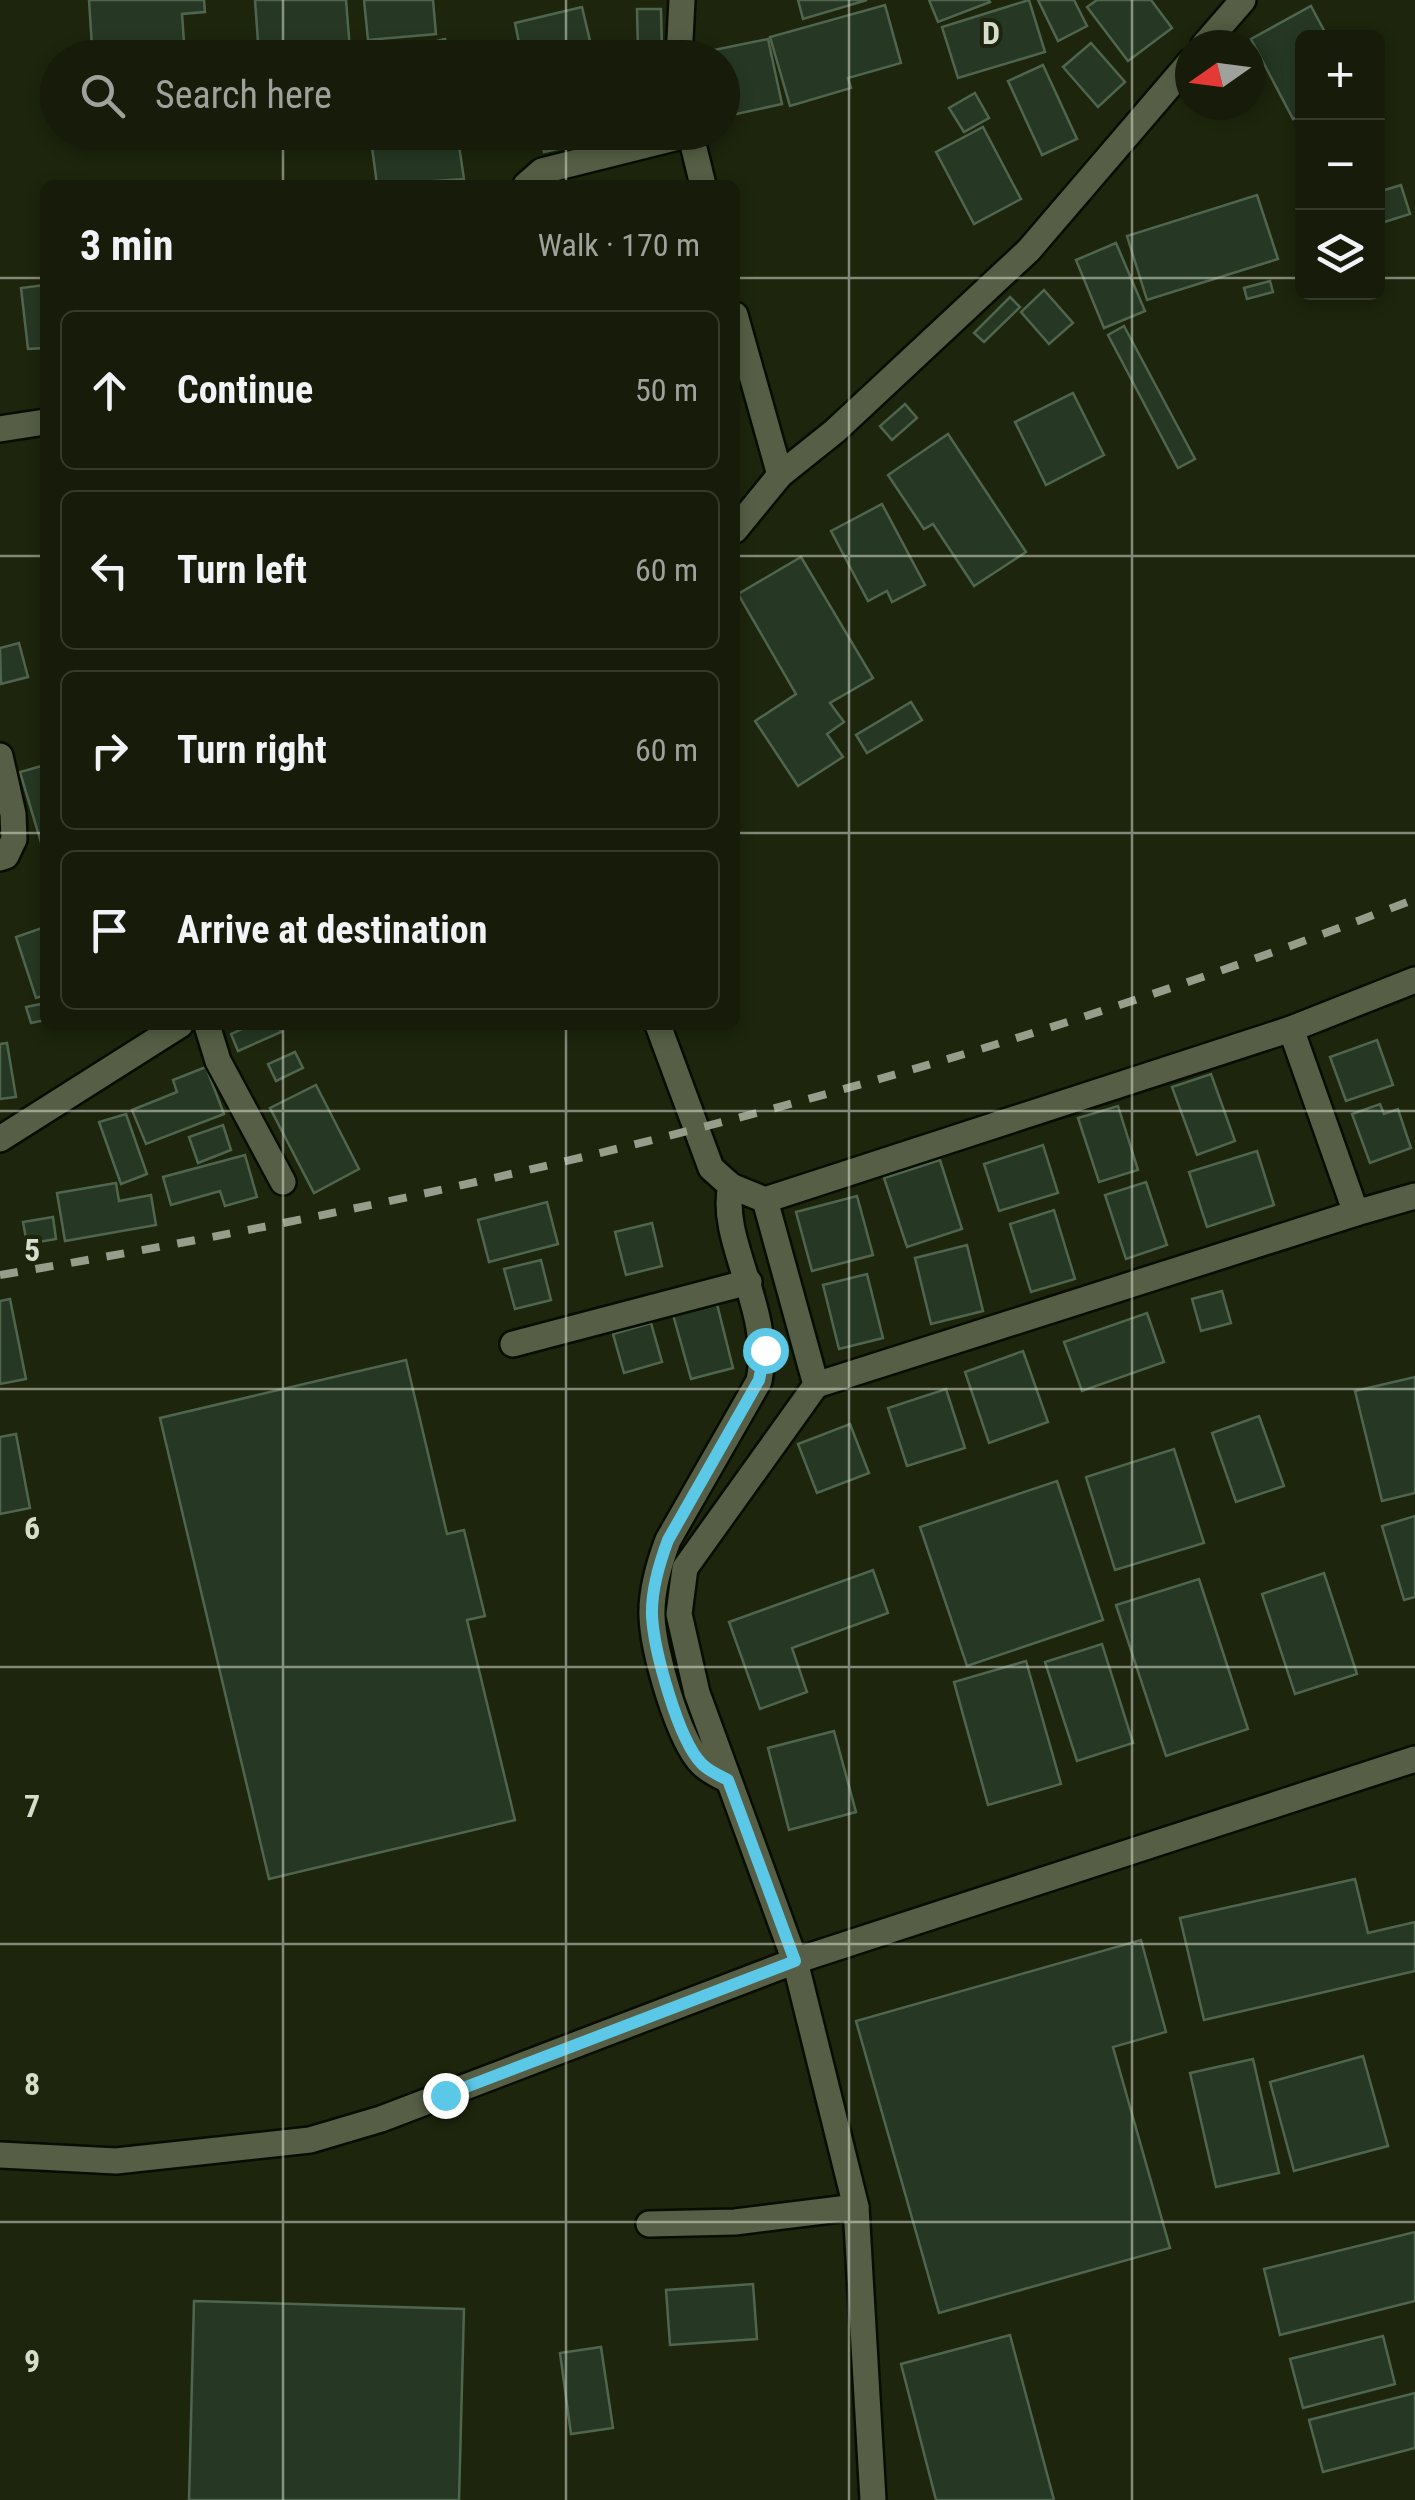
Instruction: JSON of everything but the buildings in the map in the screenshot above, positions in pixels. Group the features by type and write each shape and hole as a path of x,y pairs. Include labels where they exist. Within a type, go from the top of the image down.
{"street":[{"path":"680,40 682,0"},
{"path":"1217,30 1243,0"},
{"path":"740,524 780,476 835,431 1029,250 1175,80"},
{"path":"532,180 542,171 624,150"},
{"path":"694,150 702,180"},
{"path":"740,333 780,476"},
{"path":"0,428 40,423"},
{"path":"0,756 14,839 6,856 0,858"},
{"path":"660,1030 711,1168 731,1186 765,1200 1291,1029 1415,980"},
{"path":"1291,1029 1356,1213"},
{"path":"0,1139 12,1121 171,1030"},
{"path":"209,1030 218,1061 283,1182"},
{"path":"728,1780 701,1764 692,1750 658,1653 652,1605 668,1540 759,1380 765,1350 729,1209 731,1186"},
{"path":"873,2500 856,2207 795,1961 689,1663 679,1614 685,1568 816,1385 1415,1196"},
{"path":"765,1200 816,1385"},
{"path":"513,1344 749,1282"},
{"path":"0,2156 116,2160 310,2140 382,2119 795,1961 1415,1759"},
{"path":"648,2224 736,2222 856,2207"}],"railway":[{"path":"0,1275 361,1207 717,1123 894,1075 1069,1021 1243,963 1415,899"}],"route":[{"path":"445,2095 795,1961 728,1780 701,1764 692,1750 664,1670 652,1618 658,1566 668,1540 759,1380 765,1350"}]}
